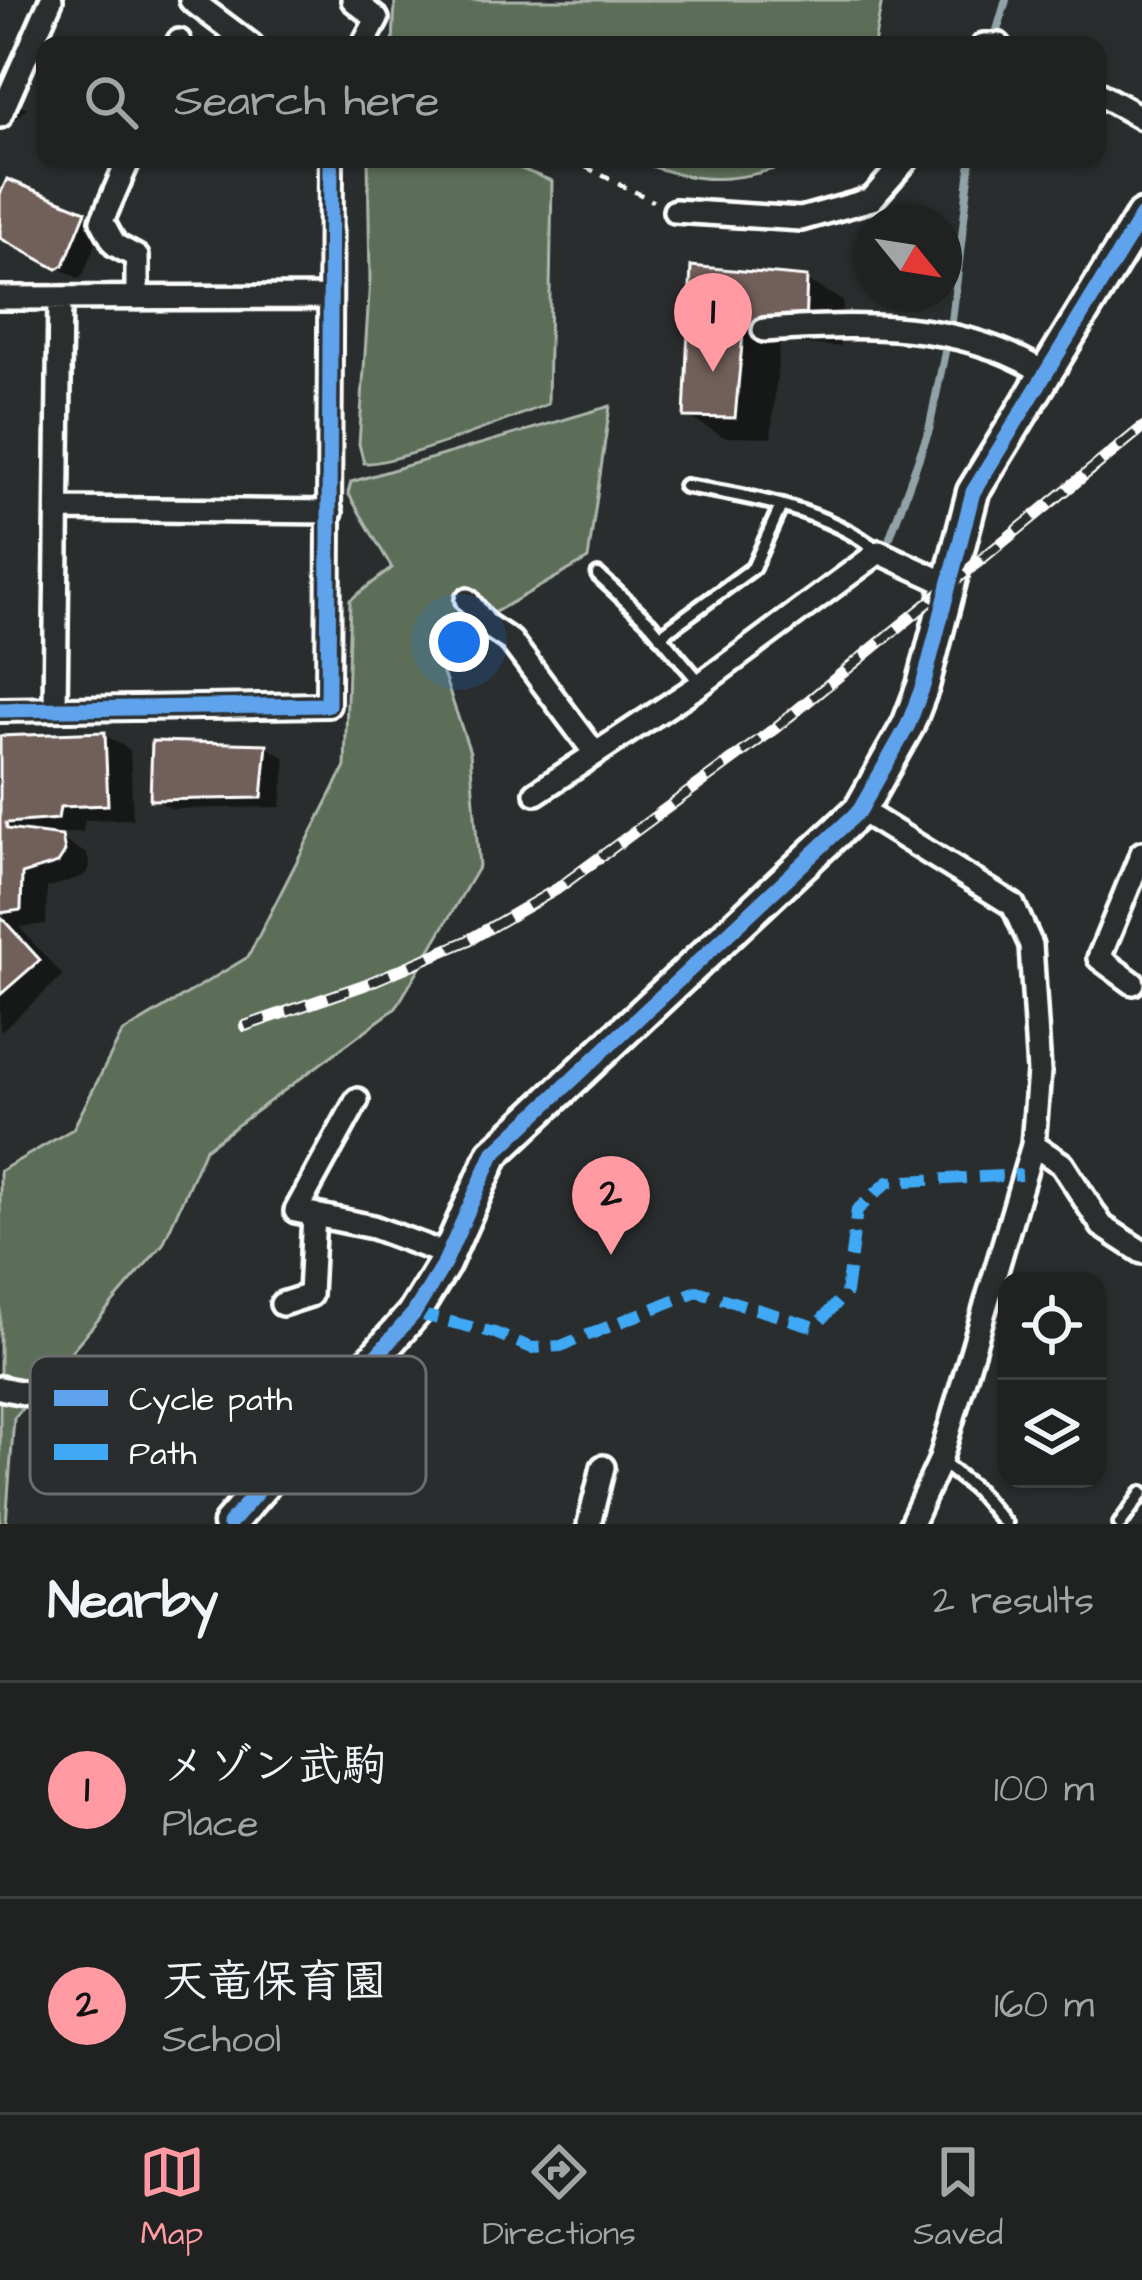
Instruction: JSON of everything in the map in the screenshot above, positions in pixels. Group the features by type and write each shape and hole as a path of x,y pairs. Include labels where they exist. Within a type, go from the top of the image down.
{"street":[{"path":"0,116 8,74 51,0"},
{"path":"191,0 239,36"},
{"path":"353,0 376,19 368,36"},
{"path":"1106,99 1142,118"},
{"path":"125,168 102,221 115,245 137,257 137,298"},
{"path":"0,710 328,705 332,168"},
{"path":"675,211 802,219 872,199 899,168"},
{"path":"376,1356 414,1313 448,1255 494,1154 860,810 908,724 973,492 1142,216"},
{"path":"0,298 330,297"},
{"path":"55,709 60,298"},
{"path":"764,330 860,324 958,337 1043,372"},
{"path":"59,509 331,512"},
{"path":"536,793 700,684 879,552 948,584"},
{"path":"467,600 485,624 512,640 595,753"},
{"path":"860,810 1012,905 1031,945 1039,1072 1033,1145 940,1461 911,1524"},
{"path":"1132,983 1100,958 1140,866"},
{"path":"357,1100 296,1211 373,1227 448,1255"},
{"path":"1033,1145 1062,1164 1102,1226 1142,1252"},
{"path":"282,1304 310,1294 314,1214"},
{"path":"0,1388 30,1394"},
{"path":"589,1524 603,1467"},
{"path":"230,1524 255,1494"}],"lane":[{"path":"686,486 781,506 863,539 879,552"},
{"path":"660,636 753,568 781,506"},
{"path":"598,574 700,684"},
{"path":"940,1461 975,1489 1005,1524"},
{"path":"1120,1524 1142,1493"}],"path":[{"path":"588,168 675,211"}],"green space":[{"path":"395,0 882,0 876,36 393,36"},
{"path":"368,168 519,168 552,181 548,404 425,449 364,463 359,444 370,279"},
{"path":"656,168 777,168 721,178"},
{"path":"610,406 588,559 434,647 470,752 479,866 396,1008 205,1149 163,1244 67,1356 30,1356 30,1399 14,1418 6,1524 0,1524 0,1171 73,1129 122,1033 248,957 345,767 350,600 392,568 348,493 351,482"}],"building":[{"path":"7,179 86,211 64,265 57,269 0,238 0,194"},
{"path":"691,266 807,277 805,327 744,323 735,418 684,417"},
{"path":"105,732 108,805 60,807 58,819 6,823 7,829 62,836 65,852 58,863 22,874 21,910 0,913 0,736"},
{"path":"152,741 267,744 262,798 150,800"},
{"path":"0,916 40,960 0,995"}],"waterway":[{"path":"995,36 1006,0"},
{"path":"952,321 970,168"},
{"path":"890,537 929,430 946,347"}],"railway":[{"path":"245,1026 364,985 467,941 557,889 774,729 1142,428"}],"marked path":[{"path":"414,1313 495,1333 532,1348 561,1346 697,1291 815,1327 846,1293 857,1210 888,1182 1022,1175"}],"cycle path":[{"path":"0,710 328,705 331,168"},
{"path":"376,1356 414,1313 444,1264 493,1154 860,810 908,725 923,686 973,492 1142,216"},
{"path":"229,1524 255,1494"}],"place":[{"name":"メゾン武駒","path":"713,372"},
{"name":"天竜保育園","path":"611,1255"}]}
